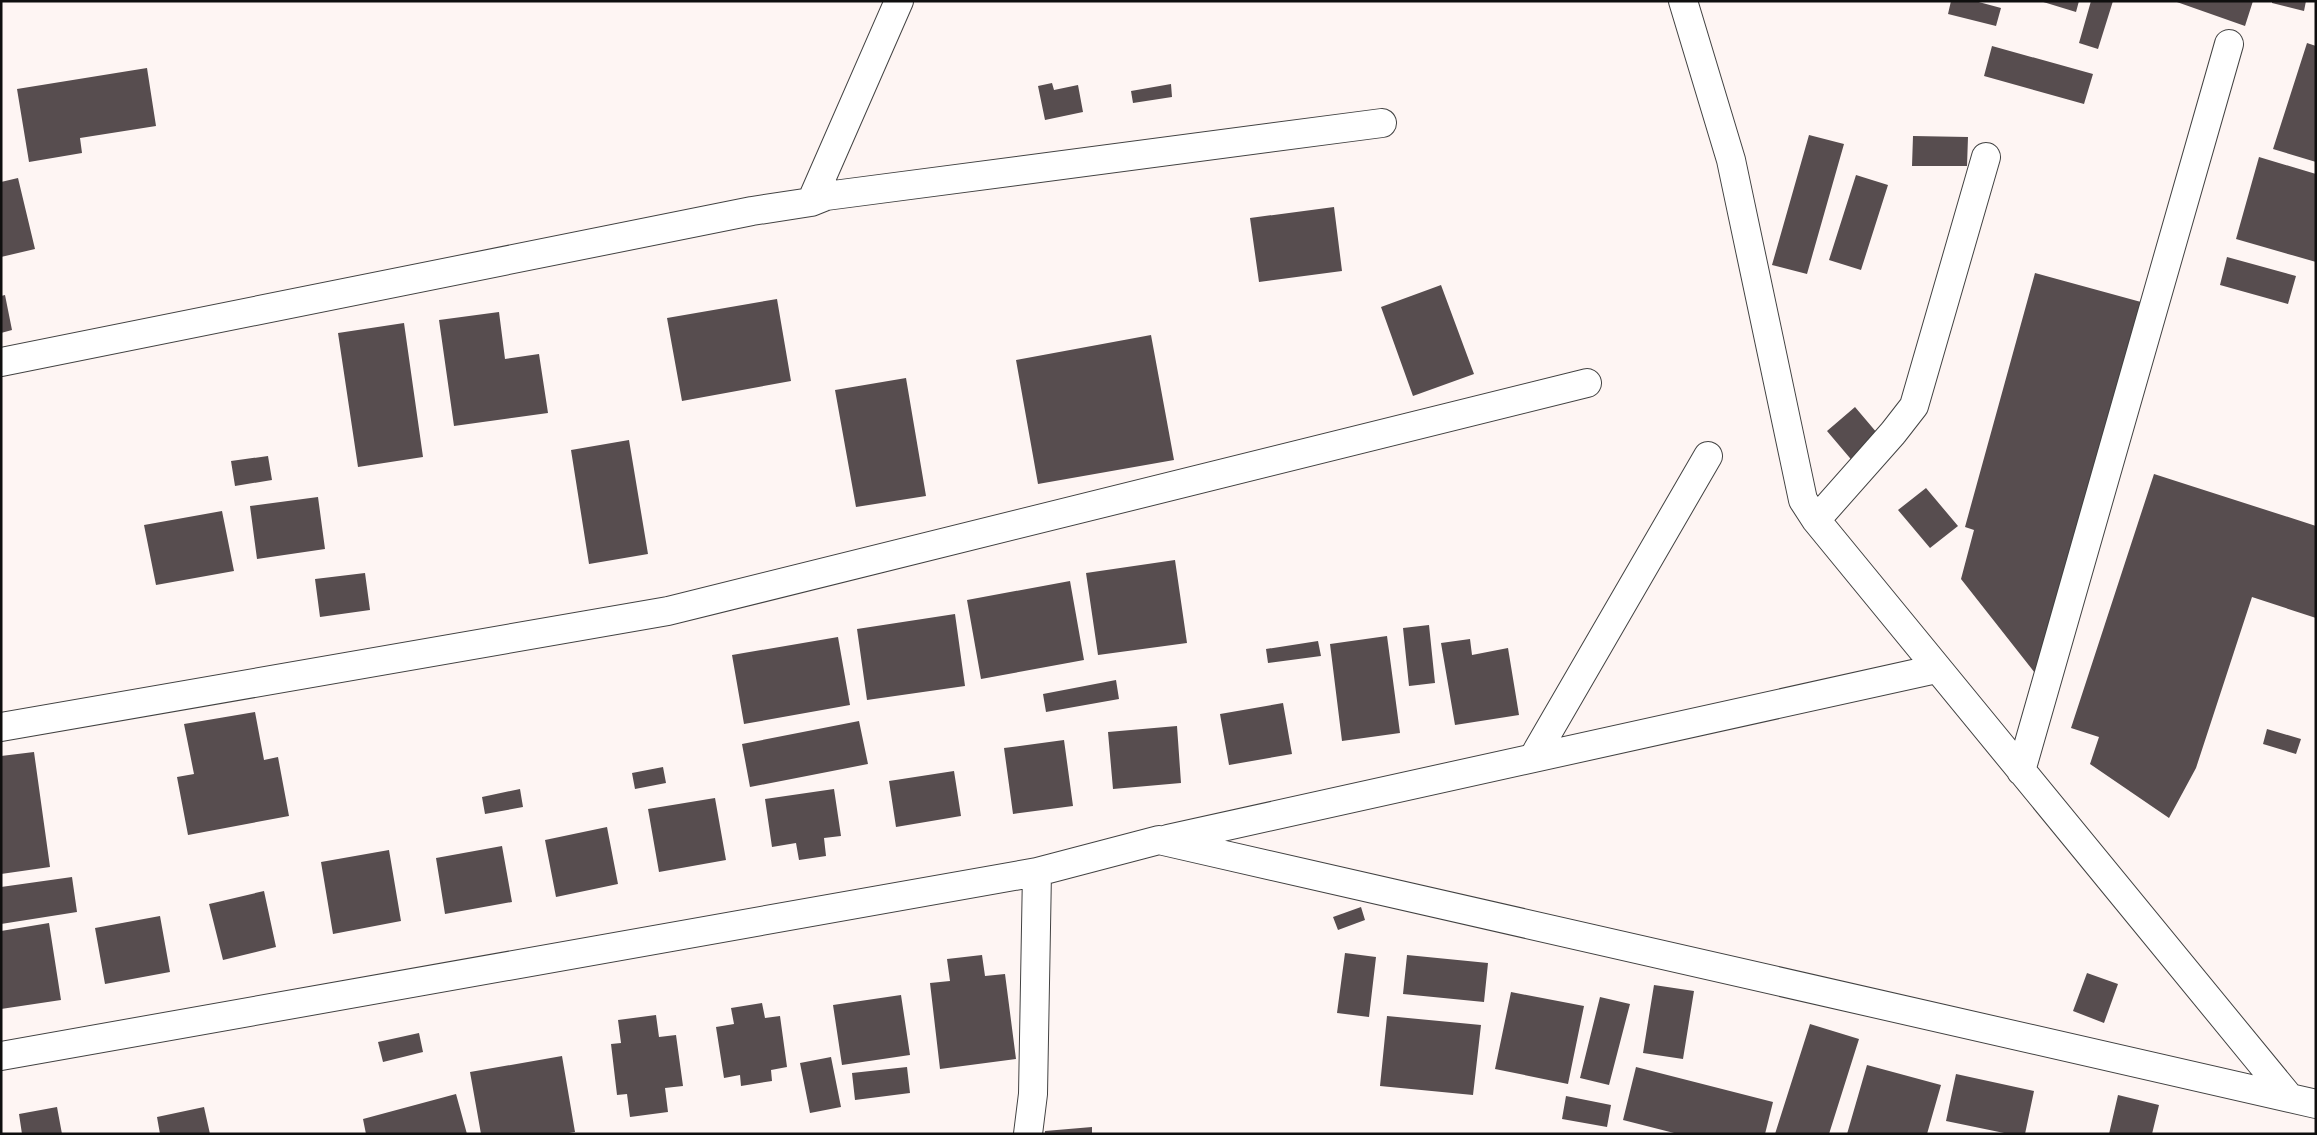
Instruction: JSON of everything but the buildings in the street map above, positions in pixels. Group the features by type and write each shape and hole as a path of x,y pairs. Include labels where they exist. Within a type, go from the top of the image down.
{"street":[{"path":"810,202 899,1"},
{"path":"1683,1 1731,160 1803,500 1816,520 1936,669 2288,1097"},
{"path":"2020,771 2229,44"},
{"path":"1,362 752,211 810,202 826,196 1382,123"},
{"path":"1816,520 1893,433 1914,406 1986,157"},
{"path":"1,727 668,611 1587,383"},
{"path":"1533,758 1708,456"},
{"path":"1,1056 1037,872 1160,840 1936,669"},
{"path":"1160,840 2316,1104"},
{"path":"1028,1134 1033,1094 1037,872"}]}
